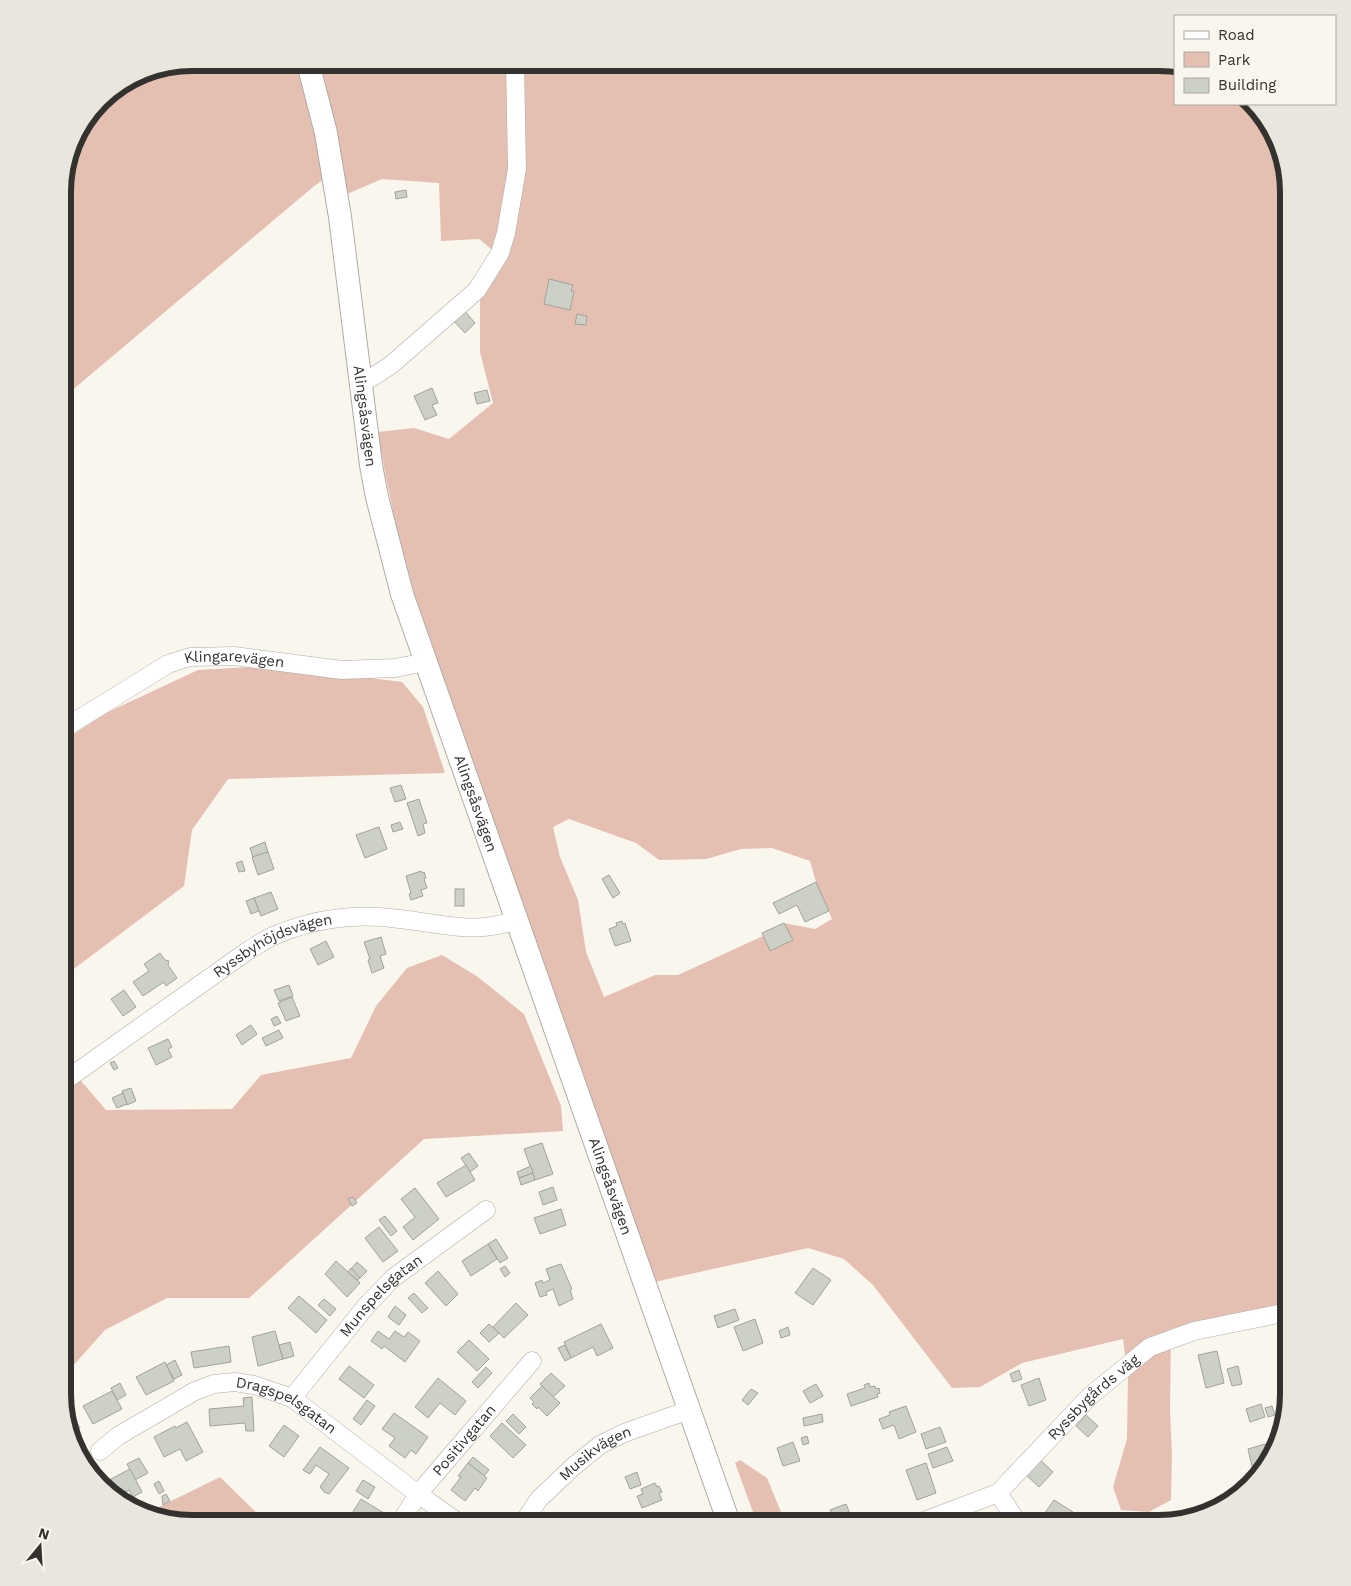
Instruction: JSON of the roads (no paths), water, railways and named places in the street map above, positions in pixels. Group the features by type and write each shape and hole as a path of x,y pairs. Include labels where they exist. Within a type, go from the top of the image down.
{"main road":[{"name":"Alingsåsvägen","path":"310,71 326,134 336,188 377,498 402,594 726,1515"}],"street":[{"path":"361,380 371,378 391,365 477,290 500,253 506,233 517,169 515,71"},
{"name":"Klingarevägen","path":"72,724 168,664 190,656 234,656 342,670 395,668 426,662"},
{"name":"Ryssbyhöjdsvägen","path":"71,1076 246,952 276,935 328,920 357,917 387,917 440,926 473,929 502,926 517,920"},
{"name":"Munspelsgatan","path":"292,1398 366,1305 393,1278 486,1210"},
{"name":"Ryssbygårds väg","path":"942,1515 998,1493 1090,1396 1150,1347 1194,1330 1280,1314"},
{"name":"Positivgatan","path":"405,1515 418,1494 532,1360"},
{"name":"Dragspelsgatan","path":"100,1451 118,1436 195,1391 214,1384 235,1382 254,1385 292,1398 447,1515"},
{"name":"Musikvägen","path":"529,1515 540,1499 574,1466 600,1445 624,1433 689,1410"},
{"path":"998,1493 1012,1515"}]}
